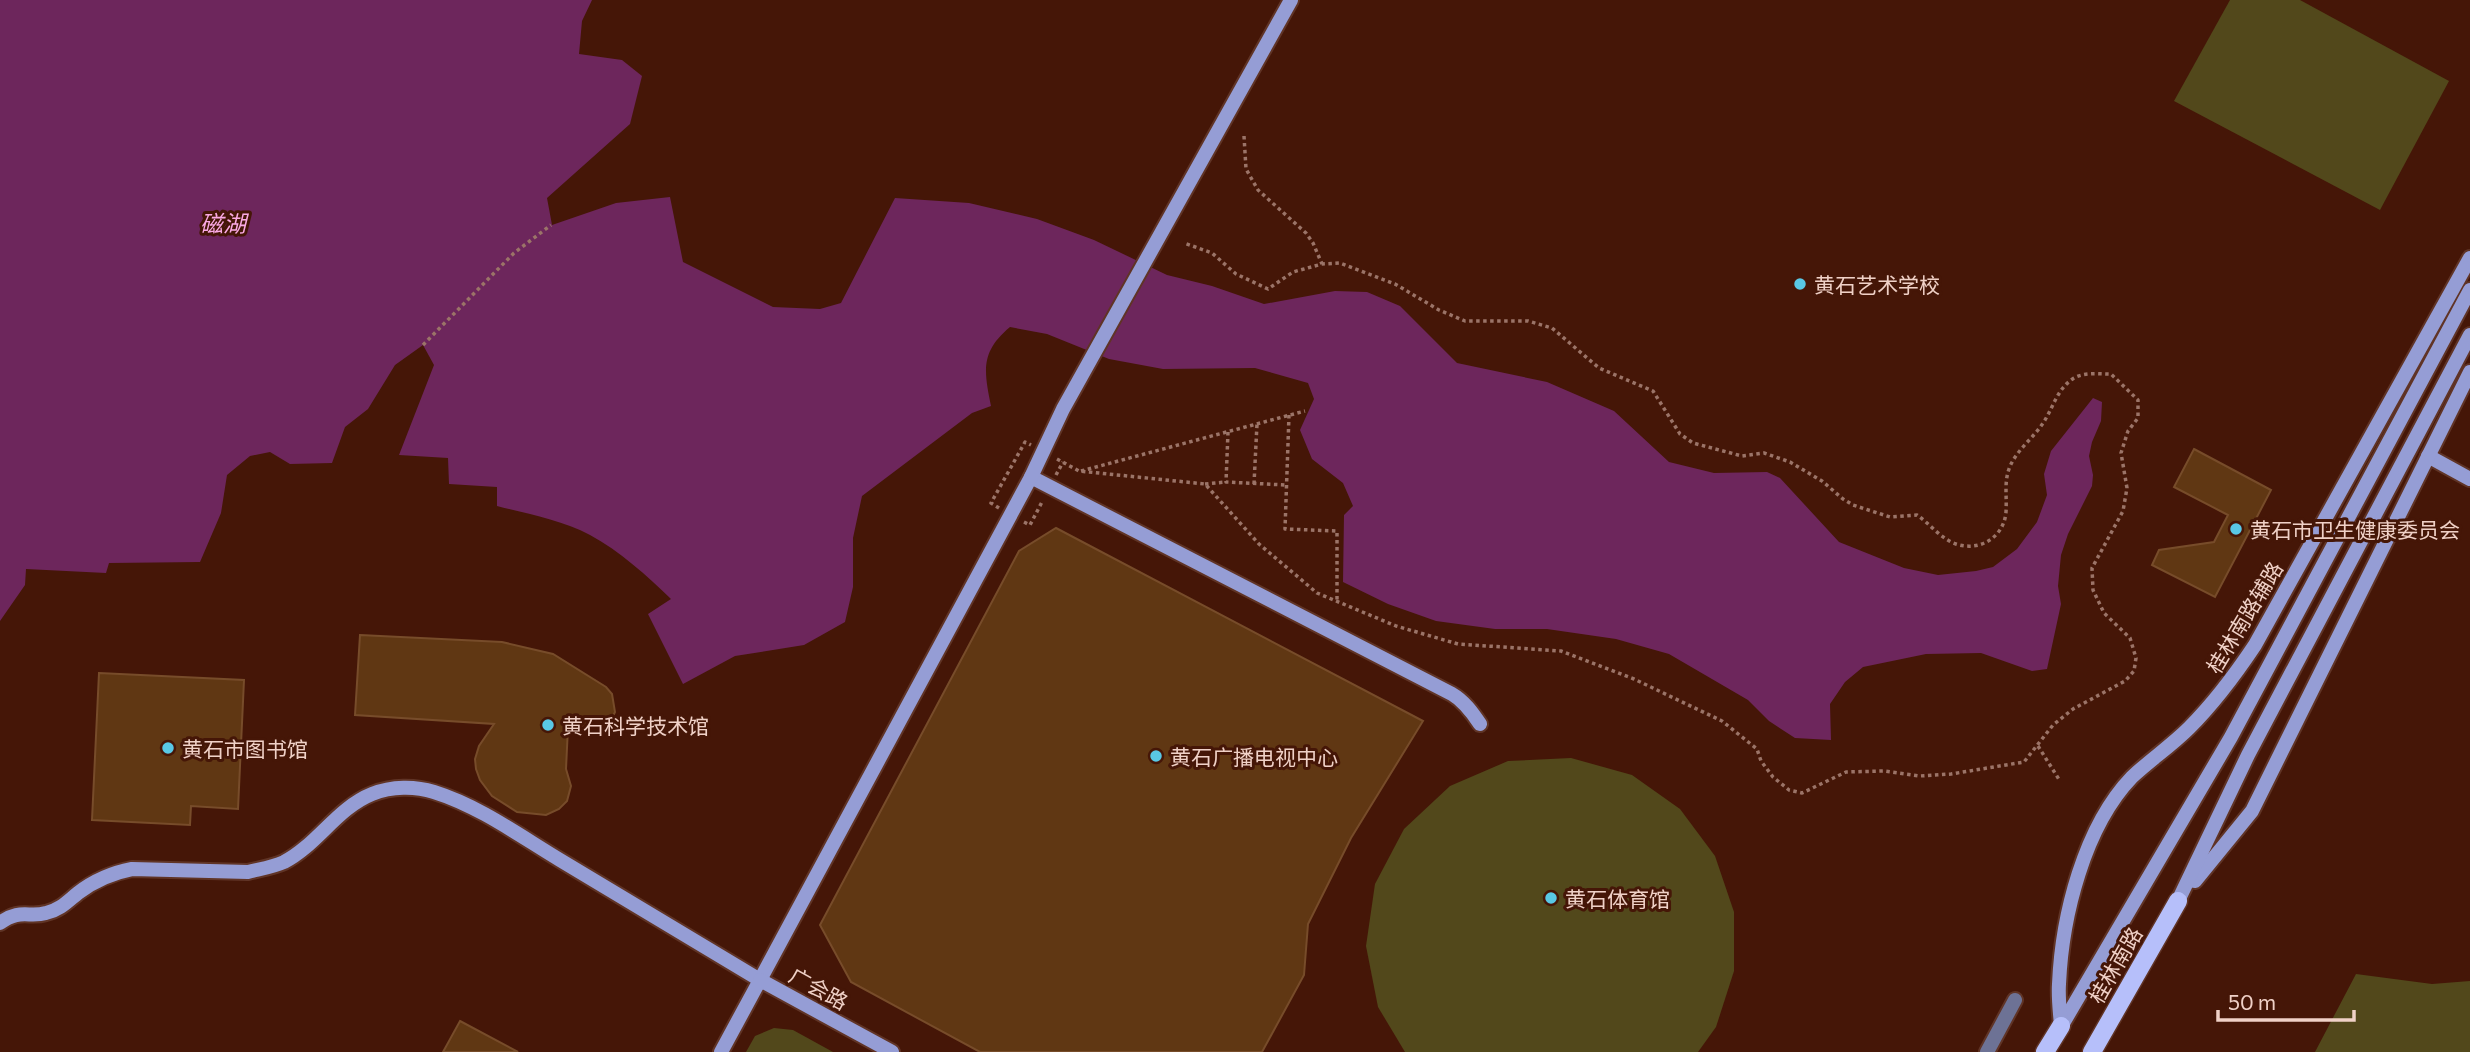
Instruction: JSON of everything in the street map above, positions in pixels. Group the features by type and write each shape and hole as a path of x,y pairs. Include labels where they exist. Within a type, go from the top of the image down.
{"main road":[{"path":"0,923 26,913 44,914 65,905 97,879 132,869 248,872 267,868 296,854 349,807 372,794 403,787 432,791 457,800 760,980 1031,477 1063,409 1291,0"},
{"name":"桂林南路辅路","path":"2061,1026 2059,985 2062,949 2081,869 2096,826 2131,778 2187,730 2225,690 2247,656 2470,258"},
{"path":"2045,1052 2231,737 2470,290"},
{"path":"2178,901 2248,755 2470,335"},
{"path":"2178,901 2252,811 2470,372"},
{"path":"2428,456 2470,479"},
{"path":"1031,477 1452,694 1460,699 1480,724"},
{"name":"桂林南路","path":"2092,1052 2178,901"},
{"name":"广会路","path":"721,1052 760,980 892,1052"}],"street":[{"path":"1987,1052 2015,1000"}],"path":[{"path":"1244,136 1246,169 1258,190 1306,233 1322,264"},
{"path":"423,345 514,253 551,225"},
{"path":"1184,243 1212,253 1236,274 1268,289 1293,272 1322,264 1340,263 1371,273 1465,321 1528,321 1552,328 1599,368 1653,391 1681,434 1693,443 1742,456 1764,453 1790,462 1822,481 1853,505 1890,517 1917,515 1954,543 1969,546 1980,545 1994,538 2003,526 2010,467 2027,440 2039,429 2065,386 2076,377 2091,373 2111,374 2138,400 2138,418 2128,431 2121,453 2127,488 2123,511 2092,568 2092,590 2104,613 2130,638 2136,658 2134,671 2125,681 2073,709 2053,725 2024,762 1951,774 1919,776 1884,771 1846,772 1802,793 1789,790 1773,777 1760,761 1756,749 1722,721 1634,679 1562,651 1458,644 1396,626 1317,593 1259,544 1205,484"},
{"path":"1079,471 1305,411"},
{"path":"1289,415 1285,529 1337,531 1337,601"},
{"path":"1254,484 1257,424"},
{"path":"1226,482 1227,432"},
{"path":"1063,462 1030,525 991,503 1025,442 1043,451 1063,462 1079,471 1205,484 1226,482 1286,485"},
{"path":"2038,746 2060,781"}],"shaded area":[{"path":"2230,0 2300,0 2449,81 2380,210 2174,101"},
{"name":"黄石体育馆","path":"1571,758 1632,775 1680,809 1715,856 1734,912 1734,971 1716,1027 1698,1052 1405,1052 1378,1007 1366,946 1375,884 1404,829 1450,786 1508,761"},
{"path":"2356,974 2432,984 2470,981 2470,1052 2315,1052"},
{"path":"774,1028 793,1030 833,1052 746,1052 755,1036"}],"water":[{"name":"磁湖","path":"0,0 592,0 582,21 579,54 622,60 642,76 630,124 547,198 552,225 616,203 670,197 683,262 773,307 820,309 841,303 895,198 969,203 1037,219 1094,240 1167,275 1212,286 1264,304 1335,291 1367,292 1400,306 1457,363 1547,382 1614,411 1669,462 1714,473 1767,472 1780,478 1839,542 1904,568 1938,575 1993,567 2017,549 2037,522 2047,495 2044,474 2051,451 2093,398 2102,402 2101,421 2089,456 2092,486 2068,534 2061,555 2058,586 2061,604 2047,669 2032,671 1981,653 1926,654 1863,667 1845,682 1830,704 1831,740 1795,738 1769,721 1748,700 1669,654 1616,639 1547,629 1495,629 1436,621 1388,604 1343,582 1344,515 1353,506 1343,483 1312,459 1300,430 1314,399 1308,383 1255,368 1163,369 1109,359 1047,334 1010,327 993,345 989,354 986,372 991,406 972,413 862,496 853,538 853,587 845,622 804,645 735,656 683,684 648,614 671,599 633,564 601,541 568,525 497,506 497,487 449,484 448,458 399,455 434,365 423,345 395,365 368,409 345,427 332,463 290,464 270,452 250,456 227,475 221,513 200,562 109,563 106,573 26,569 25,585 0,621"}],"building":[{"name":"黄石市卫生健康委员会","path":"2194,449 2271,490 2215,597 2152,565 2159,550 2214,542 2228,515 2174,487"},
{"name":"黄石广播电视中心","path":"1056,528 1423,721 1351,838 1308,924 1304,975 1262,1052 980,1052 851,982 820,925 1019,551"},
{"name":"黄石科学技术馆","path":"360,635 502,642 553,654 606,687 612,694 615,712 610,722 599,726 568,727 566,769 571,786 567,801 559,809 546,815 517,812 492,796 480,780 476,769 475,759 479,746 494,724 355,715"},
{"name":"黄石市图书馆","path":"99,673 244,680 238,809 191,806 190,825 92,820"},
{"path":"460,1021 518,1052 443,1052"}],"place":[{"name":"黄石艺术学校","path":"1800,284"},
{"name":"黄石市卫生健康委员会","path":"2236,529"},
{"name":"黄石科学技术馆","path":"548,725"},
{"name":"黄石市图书馆","path":"168,748"},
{"name":"黄石广播电视中心","path":"1156,756"},
{"name":"黄石体育馆","path":"1551,898"}]}
